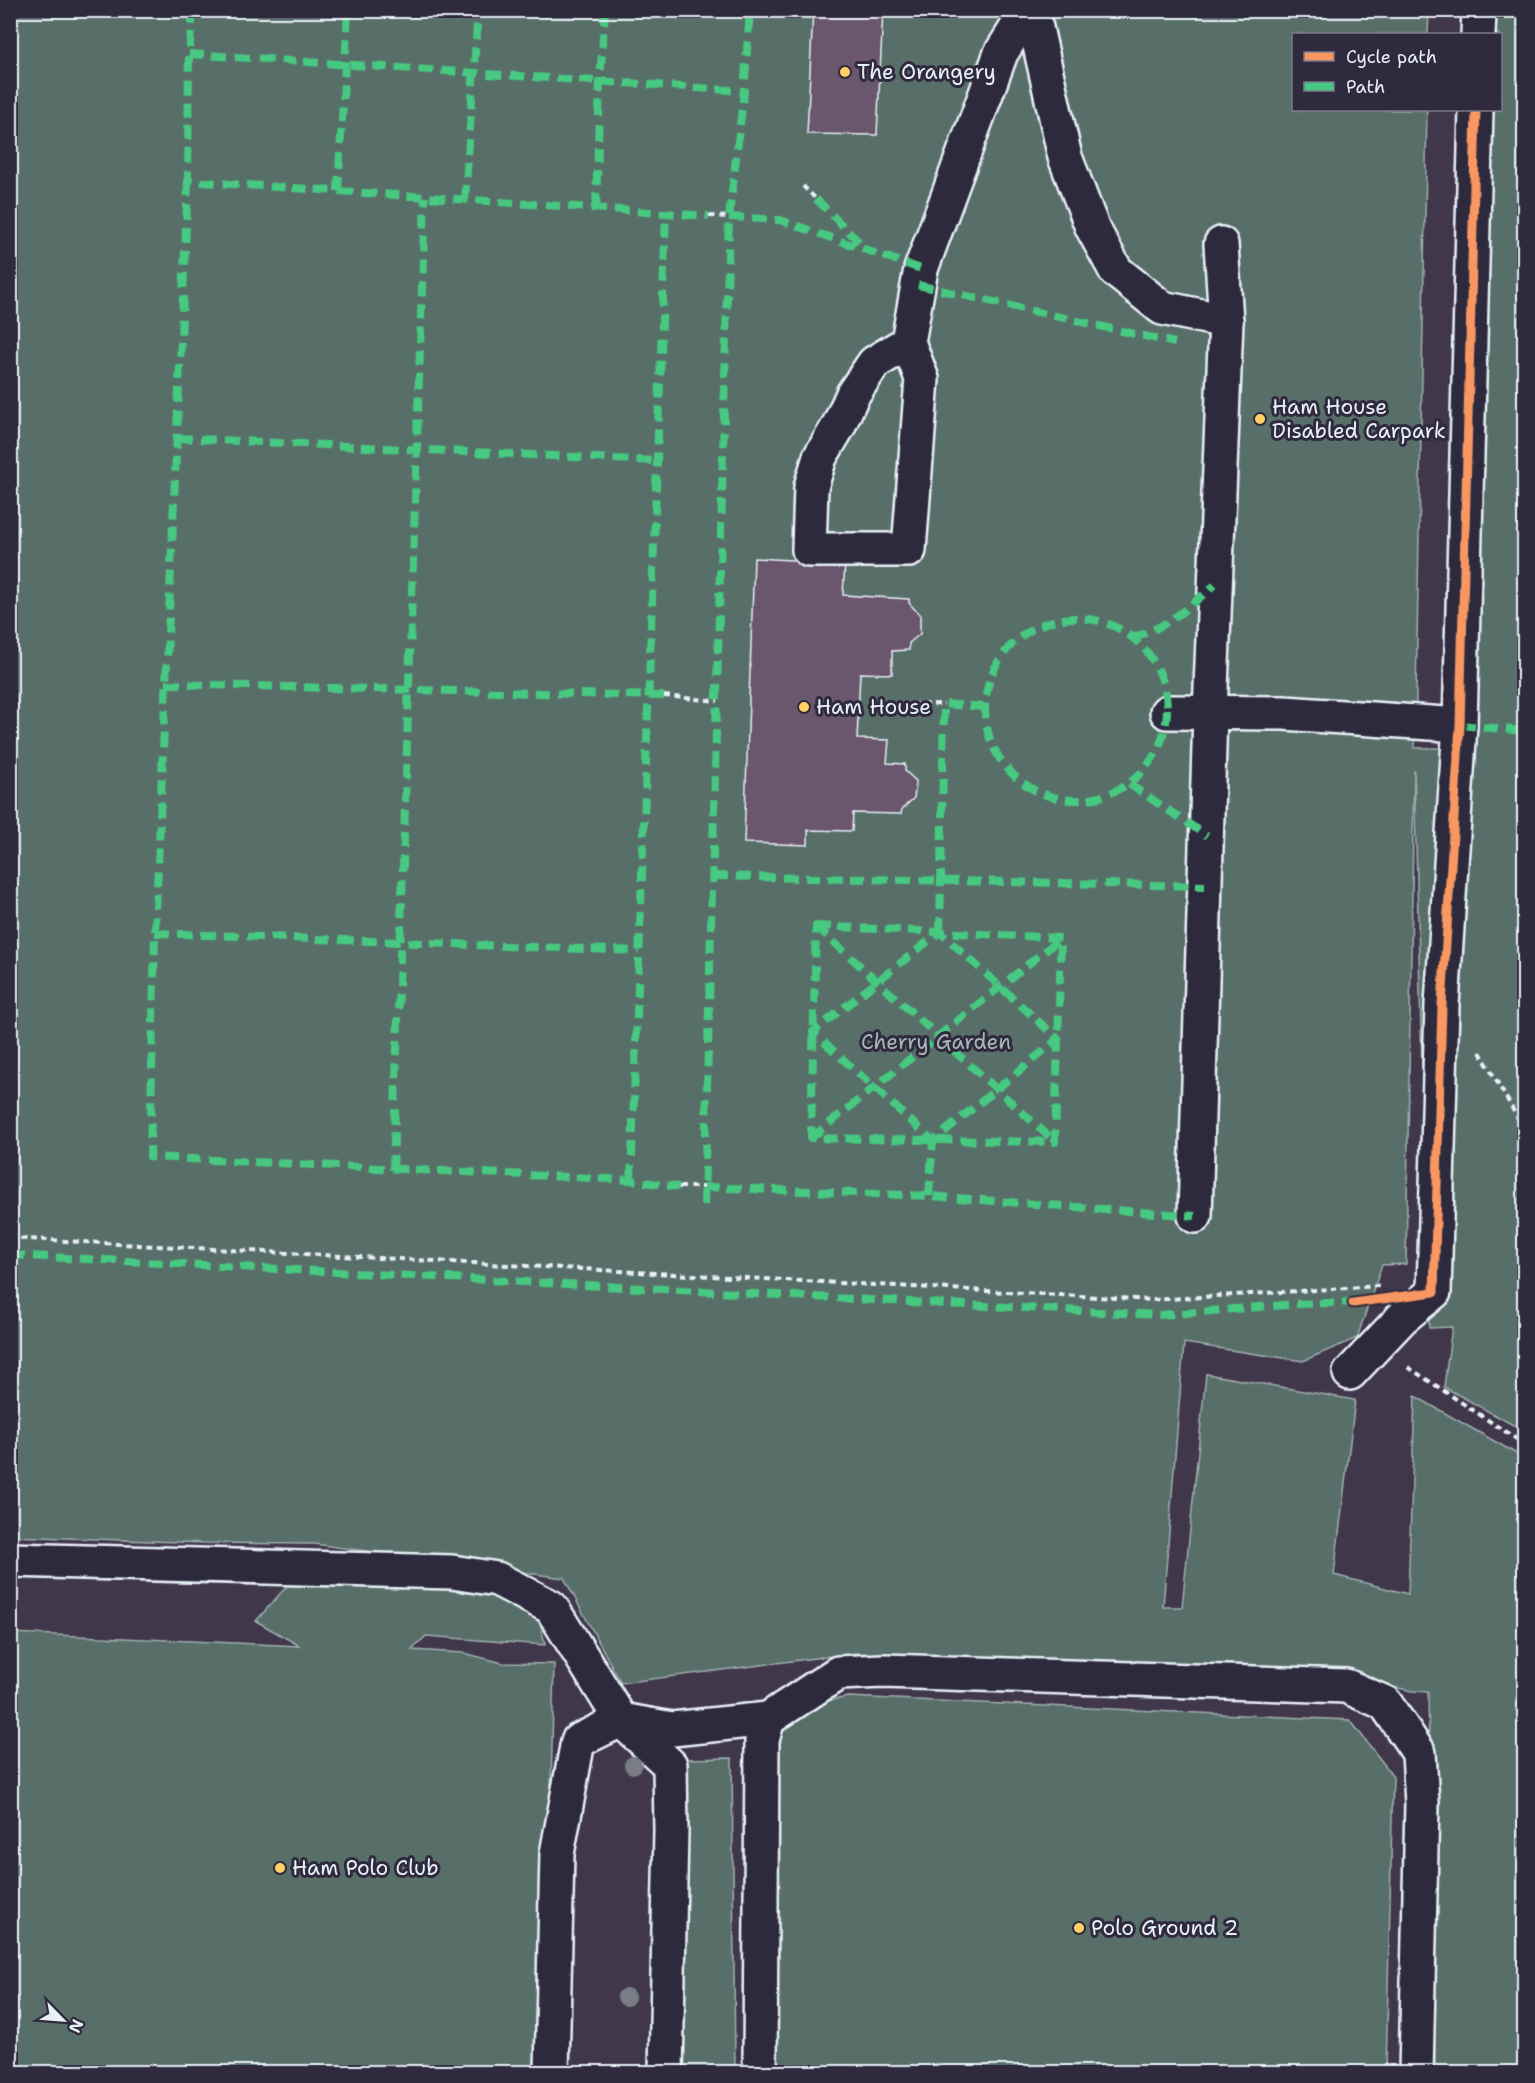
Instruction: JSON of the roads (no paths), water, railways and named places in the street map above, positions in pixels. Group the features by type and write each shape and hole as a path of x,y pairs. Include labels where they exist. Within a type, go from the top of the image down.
{"lane":[{"path":"1030,10 1065,157 1092,227 1116,271 1162,308 1226,321"},
{"path":"908,342 874,363 853,394 838,427 820,457 811,487 808,518 809,550 909,550 922,380 908,342 921,269 1001,53 1030,10"},
{"path":"1478,33 1479,10"},
{"path":"1350,1373 1402,1318 1434,1292 1442,1005 1460,725 1476,111"},
{"path":"1195,1215 1210,713 1226,321 1221,244"},
{"path":"1167,712 1284,713 1460,725"},
{"path":"10,1560 452,1572 497,1579 551,1606 621,1720 670,1764 671,1831 666,2073"},
{"path":"552,2073 557,1854 578,1742 621,1720 672,1729 768,1719 838,1673 883,1671 1346,1686 1384,1702 1419,1753 1422,1803 1416,2073"},
{"path":"760,2073 762,1740 768,1719"}],"place":[{"name":"The Orangery","path":"845,72"},
{"name":"Ham House Disabled Carpark","path":"1260,419"},
{"name":"Ham House","path":"804,707"},
{"name":"Ham Polo Club","path":"280,1868"},
{"name":"Polo Ground 2","path":"1079,1928"}],"park label":[{"name":"Cherry Garden","path":"936,1042"}]}
